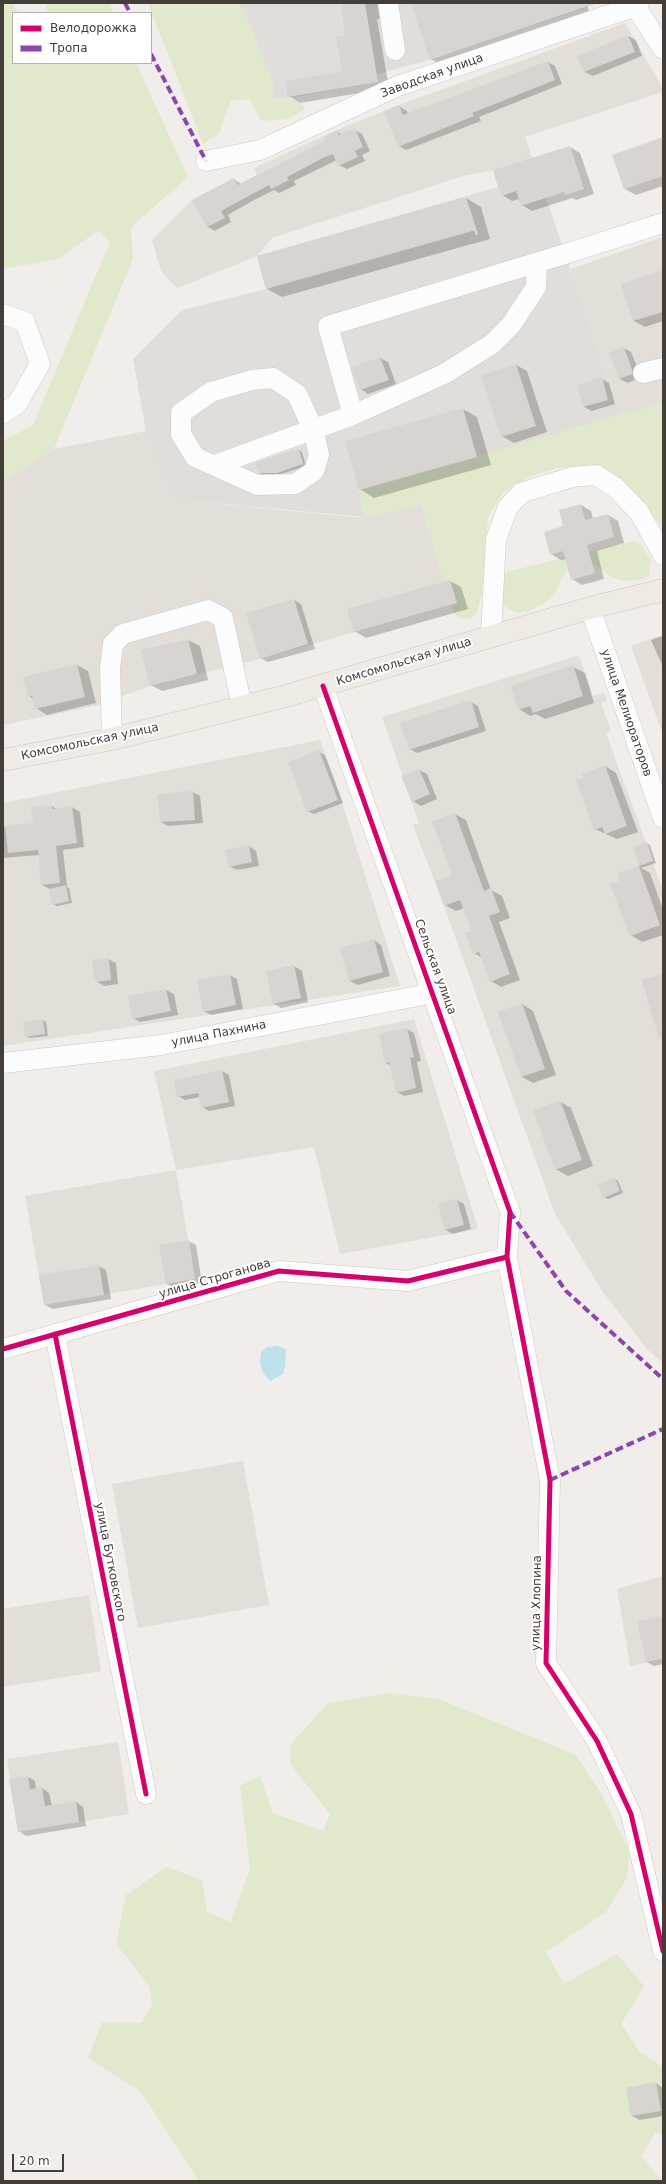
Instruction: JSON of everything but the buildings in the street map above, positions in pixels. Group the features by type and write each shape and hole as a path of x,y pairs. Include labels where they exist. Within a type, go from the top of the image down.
{"main road":[{"name":"Комсомольская улица","path":"3,760 112,739 242,707 323,686 491,635 663,590"}],"street":[{"path":"388,3 395,50"},
{"path":"636,4 663,49"},
{"name":"Заводская улица","path":"206,161 260,150 398,86 636,4"},
{"path":"353,416 328,326 537,263 663,223"},
{"path":"215,465 353,416 444,374 492,344 511,325 536,287 537,263"},
{"path":"3,314 25,322 40,364 17,404 3,413"},
{"path":"643,374 663,368"},
{"path":"273,378 297,394 313,429 319,456 314,471 295,484 256,485 195,457 181,434 181,413 212,392 252,380 273,378"},
{"path":"491,635 496,539 508,507 521,493 572,476 596,475 616,488 639,512 663,555"},
{"name":"улица Мелиораторов","path":"590,608 663,818"},
{"path":"112,739 110,668 113,644 123,634 208,610 223,618 242,707"},
{"name":"Сельская улица","path":"323,686 434,993 510,1212 507,1257"},
{"name":"улица Пахнина","path":"3,1063 161,1045 434,993"},
{"name":"улица Строганова","path":"3,1349 279,1271 408,1281 507,1257"},
{"name":"улица Хлопина","path":"507,1257 550,1480 546,1663 597,1742 631,1814 663,1951"},
{"name":"улица Бутковского","path":"55,1334 146,1794"}],"shaded area":[{"path":"238,3 600,3 430,60 377,74 378,82 284,99 273,98 273,84 244,11"},
{"path":"625,23 663,88 663,92 525,137 532,157 493,170 463,176 272,238 257,256 177,288 161,271 152,240 192,200 234,178 238,185 257,175 254,168 337,130 399,105"},
{"path":"532,157 621,415 359,490 365,517 171,499 146,431 133,359 182,310 266,289 257,256 498,187 493,170"},
{"path":"663,237 663,402 621,415 571,269"},
{"path":"146,431 171,499 353,517 365,517 421,505 444,581 450,580 457,603 260,659 150,686 99,705 3,725 3,481 54,449"},
{"path":"663,635 663,735 631,646"},
{"path":"579,655 593,696 604,692 607,701 601,703 611,731 606,733 663,890 663,1363 646,1348 603,1292 555,1214 444,906 413,825 419,823 382,717"},
{"path":"320,740 338,790 400,986 3,1046 3,803"},
{"path":"414,1019 478,1229 340,1254 314,1147 176,1170 154,1071"},
{"path":"176,1170 195,1279 44,1305 25,1196"},
{"path":"243,1461 269,1605 138,1628 112,1484"},
{"path":"663,1576 663,1659 630,1666 617,1589"},
{"path":"89,1595 101,1671 3,1687 3,1609"},
{"path":"118,1742 129,1814 18,1832 7,1759"}],"green space":[{"path":"3,3 11,3 18,12 12,12 12,64 136,64 188,177 131,227 133,259 54,449 3,481 3,441 33,425 110,242 98,231 58,259 3,269"},
{"path":"45,3 109,3 114,12 48,12"},
{"path":"148,3 238,3 244,11 273,84 273,98 293,99 306,108 289,119 261,121 250,99 230,101 219,134 203,144"},
{"path":"663,402 663,527 620,480 589,468 557,468 531,476 503,492 488,517 482,593 476,614 471,618 463,619 455,615 451,605 457,603 450,580 444,581 421,505 365,517 359,490"},
{"path":"633,541 640,543 651,560 649,575 643,579 627,581 613,578 592,563 568,570 560,581 556,592 547,601 528,612 516,613 503,605 499,593 506,572"},
{"path":"389,1693 439,1699 576,1755 602,1795 629,1851 627,1878 606,1912 546,1952 564,1984 617,1954 644,1986 621,2024 640,2052 663,2067 663,2135 655,2133 641,2157 663,2181 199,2181 141,2092 88,2058 102,2022 141,2023 152,2006 150,1987 116,1944 126,1895 167,1867 202,1880 207,1912 231,1922 250,1868 240,1786 260,1776 273,1813 323,1831 330,1814 291,1765 290,1745 328,1703"}],"water":[{"path":"276,1346 286,1349 285,1366 283,1374 270,1381 262,1371 260,1361 261,1352 267,1347"}],"marked path":[{"path":"125,3 130,12"},
{"path":"152,56 206,161"},
{"path":"510,1212 566,1291 663,1379"},
{"path":"550,1480 663,1429"}],"cycle path":[{"path":"323,686 510,1212 507,1257 550,1480 546,1663 597,1741 631,1814 663,1951"},
{"path":"3,1349 279,1271 408,1281 507,1257"},
{"path":"55,1334 146,1794"}]}
